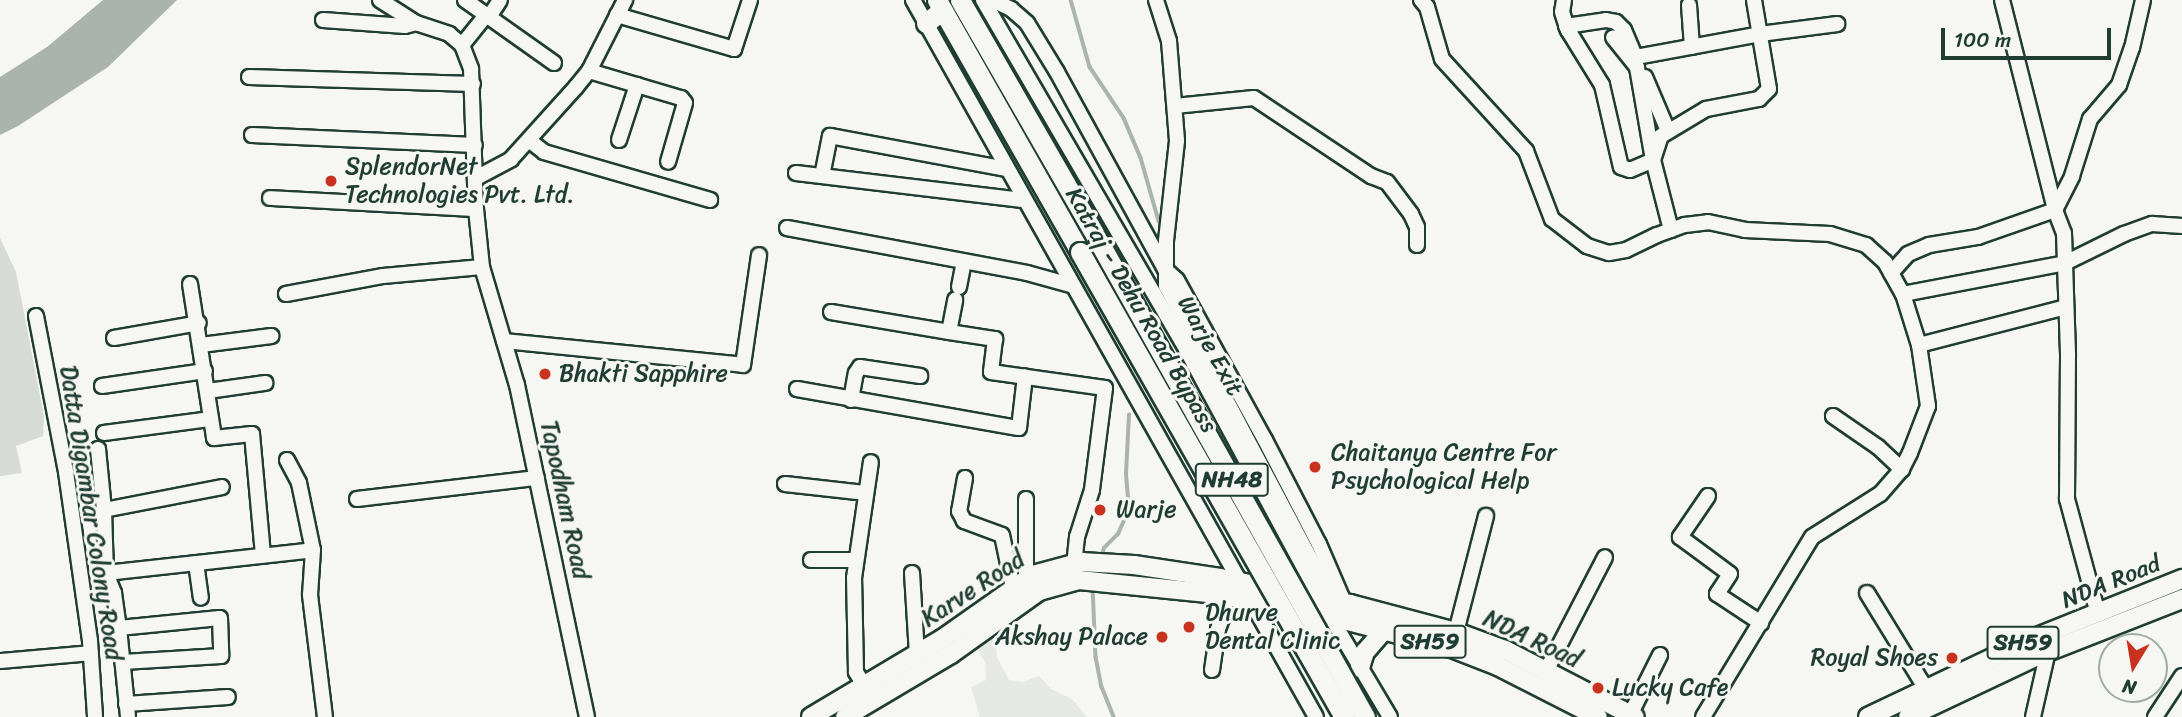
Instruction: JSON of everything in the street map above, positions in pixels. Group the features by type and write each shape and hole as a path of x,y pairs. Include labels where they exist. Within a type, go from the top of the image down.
{"highway":[{"name":"Katraj - Dehu Road Bypass","path":"961,0 1365,717"},
{"path":"926,23 940,5"},
{"name":"Katraj - Dehu Road Bypass","path":"940,5 1344,717"}],"main road":[{"name":"Karve Road","path":"811,717 868,693 962,647 1040,591 1077,572 1105,562 1217,588"},
{"name":"Karve Road","path":"845,717 868,693 917,654 975,618 1019,584 1077,572 1100,581 1217,588"},
{"name":"NDA Road","path":"1239,582 1337,610 1384,630 1479,657 1598,717"},
{"name":"SH59","path":"1217,588 1239,582"},
{"name":"NDA Road","path":"1868,717 2032,639 2181,587"},
{"name":"NDA Road","path":"1908,717 2181,587"},
{"name":"SH59","path":"1217,588 1250,601"},
{"name":"NDA Road","path":"1250,601 1337,610 1457,632 1505,650 1632,716"},
{"path":"1360,668 1365,652 1384,630"}],"street":[{"path":"380,0 416,23 449,34 462,45 500,0"},
{"path":"465,0 554,63"},
{"path":"476,178 497,170 530,141 589,71 625,0"},
{"path":"617,15 734,49 750,0"},
{"path":"914,0 1071,285 1316,717"},
{"name":"Warje Exit","path":"983,0 1337,610 1360,668 1390,717"},
{"path":"992,0 1012,9 1027,23 1124,190 1166,270"},
{"path":"1156,0 1169,41 1177,148 1166,241 1166,286 1337,610"},
{"path":"1422,0 1427,7 1442,59 1526,151 1552,219 1587,246 1609,253 1626,250 1671,230 1708,222 1787,234 1830,234 1866,246 1885,262 1903,294 1919,345 1928,406 1902,469 1880,494 1812,537 1703,717"},
{"path":"1564,0 1562,12 1566,26 1602,85 1620,167 1630,170 1653,160"},
{"path":"1653,160 1661,136 1668,131 1706,109 1759,100 1769,89 1754,0"},
{"path":"2002,0 2054,210 2064,233 2067,499 2098,614"},
{"path":"1891,273 1908,254 1929,245 1978,237 2054,210 2072,176 2090,119 2119,86 2132,48 2143,0"},
{"path":"1689,5 1692,47"},
{"path":"323,20 405,26 416,23"},
{"path":"1566,26 1606,20 1616,22 1624,30 1668,131"},
{"path":"1636,57 1760,34 1837,24"},
{"path":"1613,37 1636,67 1653,160 1671,230"},
{"name":"Tapodham Road","path":"462,45 472,84 476,209 482,267 504,341 537,478 587,717"},
{"path":"589,71 681,98 685,103 668,162"},
{"path":"249,78 472,84"},
{"path":"619,140 638,85"},
{"path":"1175,106 1254,98 1371,176 1387,182 1418,227 1418,245"},
{"path":"252,135 475,145"},
{"path":"822,176 830,136 1007,169"},
{"path":"530,141 544,152 710,200"},
{"path":"796,173 1024,200"},
{"path":"270,198 476,209"},
{"path":"1903,294 2065,263 2124,234 2152,224 2182,226"},
{"path":"787,228 1071,285"},
{"path":"504,341 743,365 760,255"},
{"path":"949,332 964,262"},
{"path":"286,294 383,275 482,267"},
{"path":"190,284 214,438 252,434 263,556"},
{"path":"1919,345 2066,307"},
{"path":"831,312 995,340 991,372 1105,388 1092,490 1077,537 1077,572"},
{"name":"Datta Digambar Colony Road","path":"36,316 66,472 91,653 95,717"},
{"path":"114,338 198,323"},
{"path":"201,345 271,336"},
{"path":"851,400 856,373 860,368 920,376"},
{"path":"102,386 205,371"},
{"path":"797,389 1019,428 1025,376"},
{"path":"208,391 265,383"},
{"path":"1833,416 1878,447 1902,469"},
{"path":"104,433 211,419"},
{"path":"97,449 104,510 106,573 114,593 127,710 228,697"},
{"path":"287,460 299,483 313,550 310,595 325,717"},
{"path":"868,693 856,672 855,561 871,462"},
{"path":"357,499 537,478"},
{"path":"965,478 959,511 964,521 1002,535 1019,584"},
{"path":"785,484 865,493"},
{"path":"104,510 222,487"},
{"path":"1708,496 1680,537 1730,574 1717,594 1761,623"},
{"path":"1019,584 1026,499"},
{"path":"1457,632 1486,516"},
{"path":"106,573 313,550"},
{"path":"1546,671 1605,556"},
{"path":"811,560 855,561"},
{"path":"195,563 201,598"},
{"path":"912,573 917,654"},
{"path":"1212,670 1218,629 1225,611 1217,588"},
{"path":"1867,593 1926,689"},
{"path":"119,628 220,618 221,656 123,662"},
{"path":"2034,717 2048,651"},
{"path":"0,661 91,653"},
{"path":"1632,716 1660,654"},
{"path":"2155,717 2182,676"}],"shaded area":[{"path":"103,0 177,0 108,67 0,135 0,77 47,47"},
{"path":"0,238 16,272 44,416 43,436 16,446 22,473 0,476"},
{"path":"995,633 997,657 1009,680 1023,682 1039,676 1051,689 1072,699 1087,717 980,717 971,687 986,680 985,662 976,647"}],"waterway":[{"path":"1071,0 1090,67 1124,118 1141,158 1159,221"},
{"path":"1101,558 1104,548 1118,534 1129,509 1126,474 1129,415"},
{"path":"1093,586 1096,657 1102,687 1114,717"}],"place":[{"name":"SplendorNet Technologies Pvt. Ltd.","path":"331,181"},
{"name":"Bhakti Sapphire","path":"545,374"},
{"name":"Chaitanya Centre For Psychological Help","path":"1315,467"},
{"name":"Warje","path":"1100,510"},
{"name":"Dhurve Dental Clinic","path":"1189,627"},
{"name":"Akshay Palace","path":"1162,637"},
{"name":"Royal Shoes","path":"1952,658"},
{"name":"Lucky Cafe","path":"1598,688"}]}
